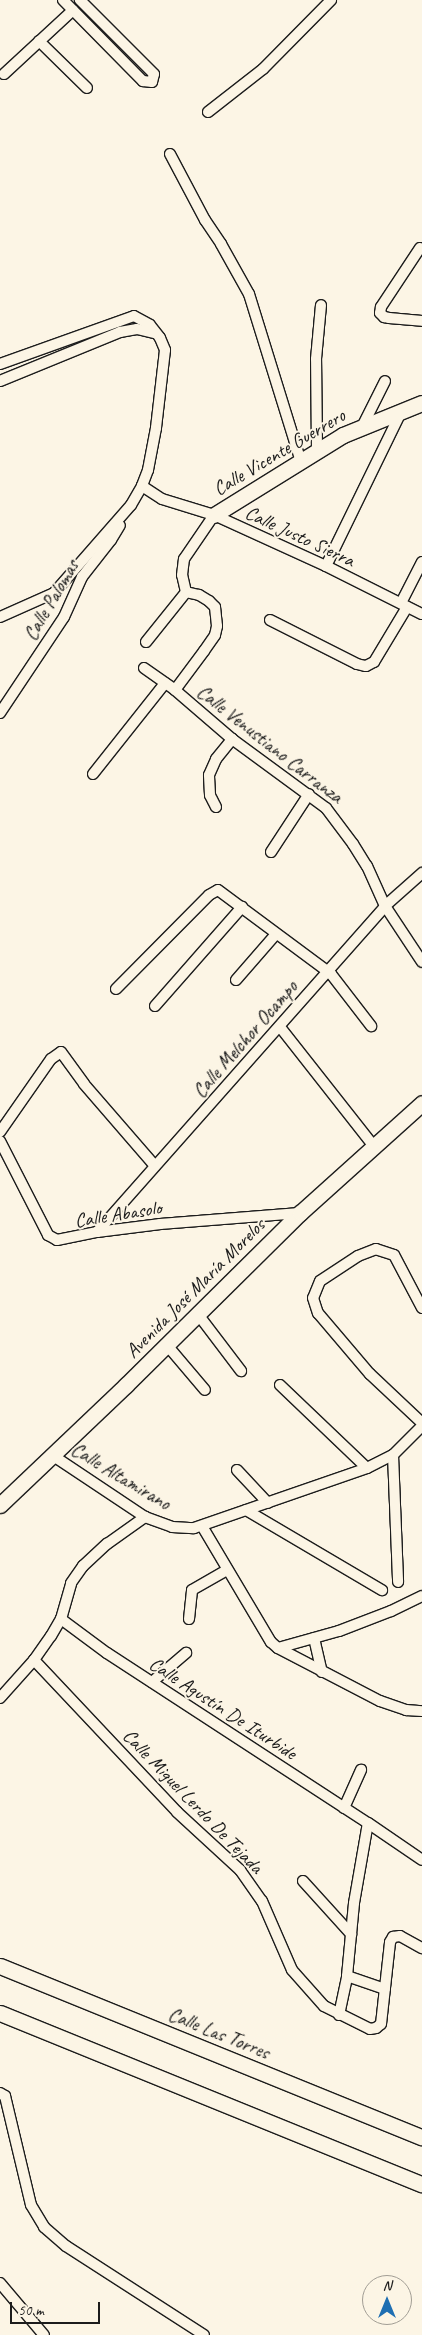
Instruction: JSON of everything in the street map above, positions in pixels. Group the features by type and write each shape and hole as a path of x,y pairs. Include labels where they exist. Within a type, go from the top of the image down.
{"main road":[{"name":"Calle Vicente Guerrero","path":"214,515 301,462 317,450 363,425 422,403"},
{"name":"Avenida José María Morelos","path":"0,1505 300,1213 373,1145 422,1103"},
{"name":"Calle Las Torres","path":"0,1966 422,2137"},
{"path":"0,2013 422,2184"}],"street":[{"path":"63,0 143,81 152,82 154,74 80,0"},
{"path":"208,112 263,69 331,0"},
{"path":"4,74 73,10"},
{"path":"39,41 87,88"},
{"path":"170,154 205,220 226,251 248,294 301,462"},
{"path":"420,248 381,307 380,313 384,317 389,318 422,321"},
{"path":"317,450 316,359 321,305"},
{"path":"0,364 134,316 144,320 164,345 165,350 156,428 142,486 131,505 54,593 0,617"},
{"path":"0,381 120,332 137,328 156,334"},
{"path":"363,425 385,381"},
{"path":"326,566 402,410"},
{"name":"Calle Justo Sierra","path":"142,486 162,499 214,515 326,566 422,614"},
{"name":"Calle Palomas","path":"0,713 64,617 82,577 111,540 131,505"},
{"path":"186,592 182,576 184,559 214,515"},
{"path":"270,620 357,664 366,666 374,662 404,605 422,562"},
{"path":"146,642 186,592"},
{"path":"175,690 204,651 217,626 215,607 199,594 186,592"},
{"name":"Calle Venustiano Carranza","path":"144,668 175,690 232,739 310,794 340,823 367,866 384,906 422,962"},
{"path":"93,774 165,683"},
{"path":"216,807 210,795 209,775 216,758 232,739"},
{"path":"270,852 310,794"},
{"name":"Calle Melchor Ocampo","path":"97,1232 280,1027 326,971 384,906 422,873"},
{"path":"116,989 209,895 218,890 338,981 371,1026"},
{"path":"155,1006 242,907"},
{"path":"236,980 276,934"},
{"path":"280,1027 373,1145"},
{"path":"0,1132 50,1059 61,1052 84,1084 155,1166"},
{"name":"Calle Abasolo","path":"0,1141 48,1235 58,1240 97,1232 300,1213"},
{"path":"422,1308 394,1255 376,1249 358,1256 320,1281 313,1298 318,1313 370,1374 422,1424"},
{"path":"197,1312 241,1371"},
{"path":"166,1344 206,1390"},
{"path":"280,1385 367,1468"},
{"name":"Calle Altamirano","path":"52,1455 145,1517 172,1527 202,1526 367,1468 393,1455 422,1424"},
{"path":"393,1455 398,1582"},
{"path":"237,1470 268,1502"},
{"path":"246,1510 382,1590"},
{"path":"0,1698 34,1660 61,1619 67,1592 83,1566 107,1544 145,1517"},
{"path":"202,1526 271,1642 278,1648 380,1701 406,1710 422,1711"},
{"path":"189,1619 192,1590 228,1570"},
{"path":"278,1648 384,1614 422,1596"},
{"name":"Calle Agustín De Iturbide","path":"61,1619 107,1653 422,1860"},
{"path":"314,1638 322,1672"},
{"path":"152,1682 186,1653"},
{"name":"Calle Miguel Lerdo De Tejada","path":"34,1660 177,1812 240,1870 262,1901 292,1970 324,2006 370,2029 376,2028 381,2024 385,1989"},
{"path":"344,1808 361,1770"},
{"path":"339,2015 347,1976 354,1903 368,1823"},
{"path":"303,1882 351,1934"},
{"path":"347,1976 385,1989 390,1942 393,1937 400,1936 422,1948"},
{"path":"0,2093 5,2096 31,2205 44,2228 66,2246 204,2335"},
{"path":"0,2283 44,2335"}]}
